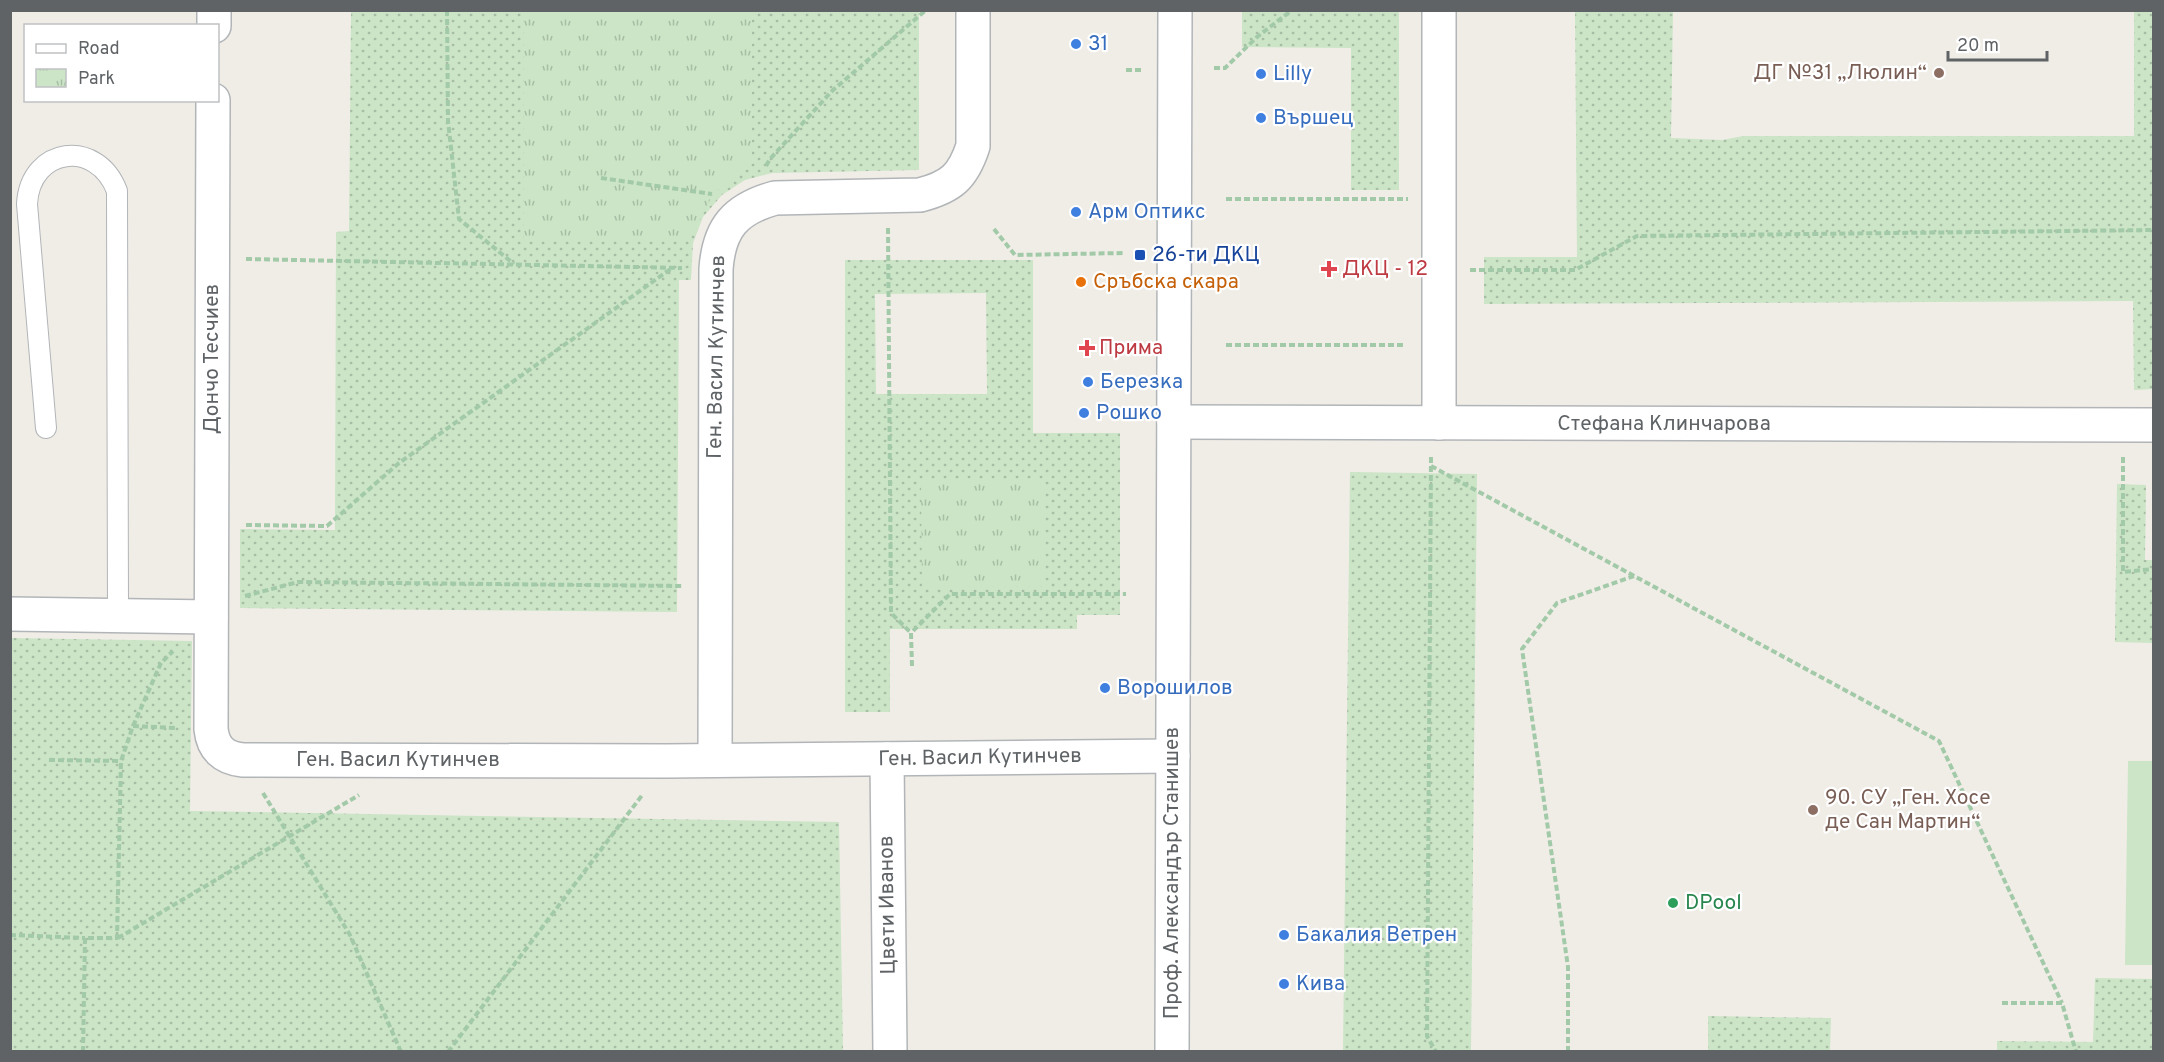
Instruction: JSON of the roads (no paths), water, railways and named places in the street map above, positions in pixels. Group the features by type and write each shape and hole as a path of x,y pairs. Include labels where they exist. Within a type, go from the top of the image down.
{"street":[{"name":"Ген. Васил Кутинчев","path":"715,760 717,249 725,230 738,214 755,204 775,198 920,195 938,190 955,180 967,164 973,146 973,10"},
{"name":"Проф. Александър Станишев","path":"1172,1052 1175,10"},
{"path":"1435,423 1439,345 1439,10"},
{"name":"Дончо Тесчиев","path":"211,616 213,102"},
{"name":"Стефана Клинчарова","path":"1174,422 2154,425"},
{"path":"10,614 211,616"},
{"name":"Ген. Васил Кутинчев","path":"211,616 212,739 216,748 233,759 667,761 1173,756"},
{"name":"Цвети Иванов","path":"887,759 890,1052"}],"lane":[{"path":"46,428 27,192 40,168 49,162 69,155 83,156 100,164 107,171 117,190 118,615"}],"place":[{"name":"31","path":"1076,44"},
{"name":"ДГ №31 „Люлин“","path":"1939,73"},
{"name":"Lilly","path":"1261,74"},
{"name":"Вършец","path":"1261,118"},
{"name":"Арм Оптикс","path":"1076,212"},
{"name":"26-ти ДКЦ","path":"1140,255"},
{"name":"ДКЦ - 12","path":"1329,269"},
{"name":"Сръбска скара","path":"1081,282"},
{"name":"Прима","path":"1087,348"},
{"name":"Березка","path":"1088,382"},
{"name":"Рошко","path":"1084,413"},
{"name":"Ворошилов","path":"1105,688"},
{"name":"90. СУ „Ген. Хосе де Сан Мартин“","path":"1813,810"},
{"name":"DPool","path":"1673,903"},
{"name":"Бакалия Ветрен","path":"1284,935"},
{"name":"Кива","path":"1284,984"}]}
